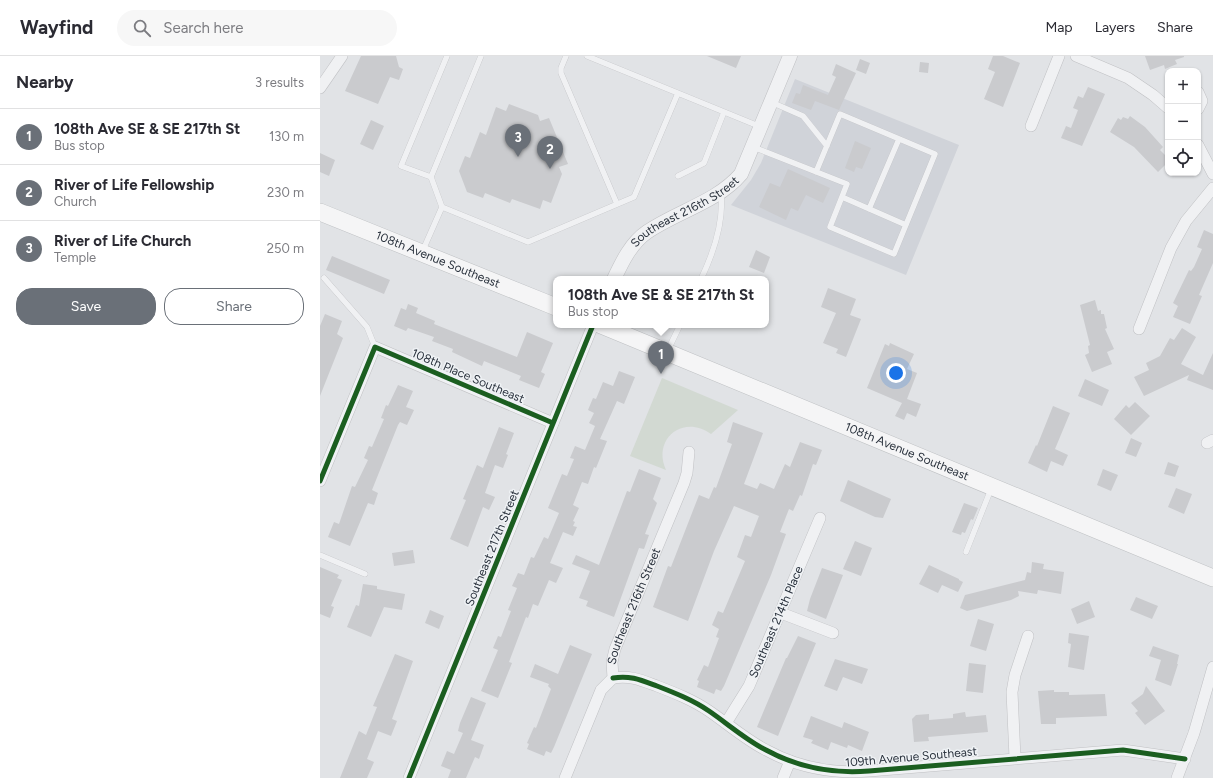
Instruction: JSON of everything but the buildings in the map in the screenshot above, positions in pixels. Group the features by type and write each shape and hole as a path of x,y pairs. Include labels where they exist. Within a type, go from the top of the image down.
{"main road":[{"name":"108th Avenue Southeast","path":"320,212 553,306"},
{"name":"108th Avenue Southeast","path":"609,328 1213,578"}],"street":[{"path":"320,88 342,56"},
{"name":"Southeast 216th Street","path":"616,276 633,245 647,232 721,193 741,174 790,56"},
{"path":"1031,126 1059,56"},
{"path":"1076,56 1128,78 1166,104"},
{"path":"1201,152 1213,174"},
{"path":"1138,329 1172,248 1186,221 1213,188"},
{"name":"Southeast 217th Street","path":"409,778 592,328"},
{"path":"320,481 375,347"},
{"name":"108th Place Southeast","path":"375,347 553,423"},
{"name":"Southeast 216th Street","path":"565,778 601,690 613,678 612,662 615,649 684,483 687,473 688,452"},
{"name":"Southeast 214th Place","path":"726,723 749,686 820,518"},
{"path":"781,612 833,633"},
{"path":"1015,758 1012,692 1015,675 1028,636"},
{"path":"1177,778 1185,759 1213,667"},
{"name":"109th Avenue Southeast","path":"613,678 634,677 674,692 693,701 766,750 790,761 823,771 844,773 1123,750 1185,759"},
{"path":"784,778 790,761"}],"lane":[{"path":"431,177 401,166 447,56"},
{"path":"422,253 442,207 431,177 481,56"},
{"path":"566,56 561,68 561,73 618,204"},
{"path":"588,56 761,127"},
{"path":"442,207 528,242 634,197 678,93"},
{"path":"771,102 803,116 827,146"},
{"path":"678,176 704,163 724,112"},
{"path":"753,147 816,172 847,184 830,227 894,254 935,154 840,114 816,172"},
{"path":"869,209 899,139"},
{"path":"702,276 716,242 721,224 721,193"},
{"path":"842,197 906,225"},
{"path":"324,278 367,327 375,347"},
{"path":"668,352 679,328"},
{"path":"966,552 992,487"},
{"path":"320,555 365,574"}],"shaded area":[{"path":"795,79 959,145 906,275 731,205 751,180 761,163"},
{"path":"662,378 738,410 711,434 700,429 690,427 681,428 673,433 663,448 663,459 666,470 630,456"}],"cycle path":[{"path":"409,778 592,328"},
{"path":"320,481 375,347 553,423"},
{"path":"613,678 625,677 635,679 677,694 703,707 744,737 778,756 804,765 842,772 1123,750 1185,759"}],"place":[{"name":"River of Life Church","path":"518,157"},
{"name":"River of Life Fellowship","path":"550,169"},
{"name":"108th Ave SE & SE 217th St","path":"661,374"}]}
